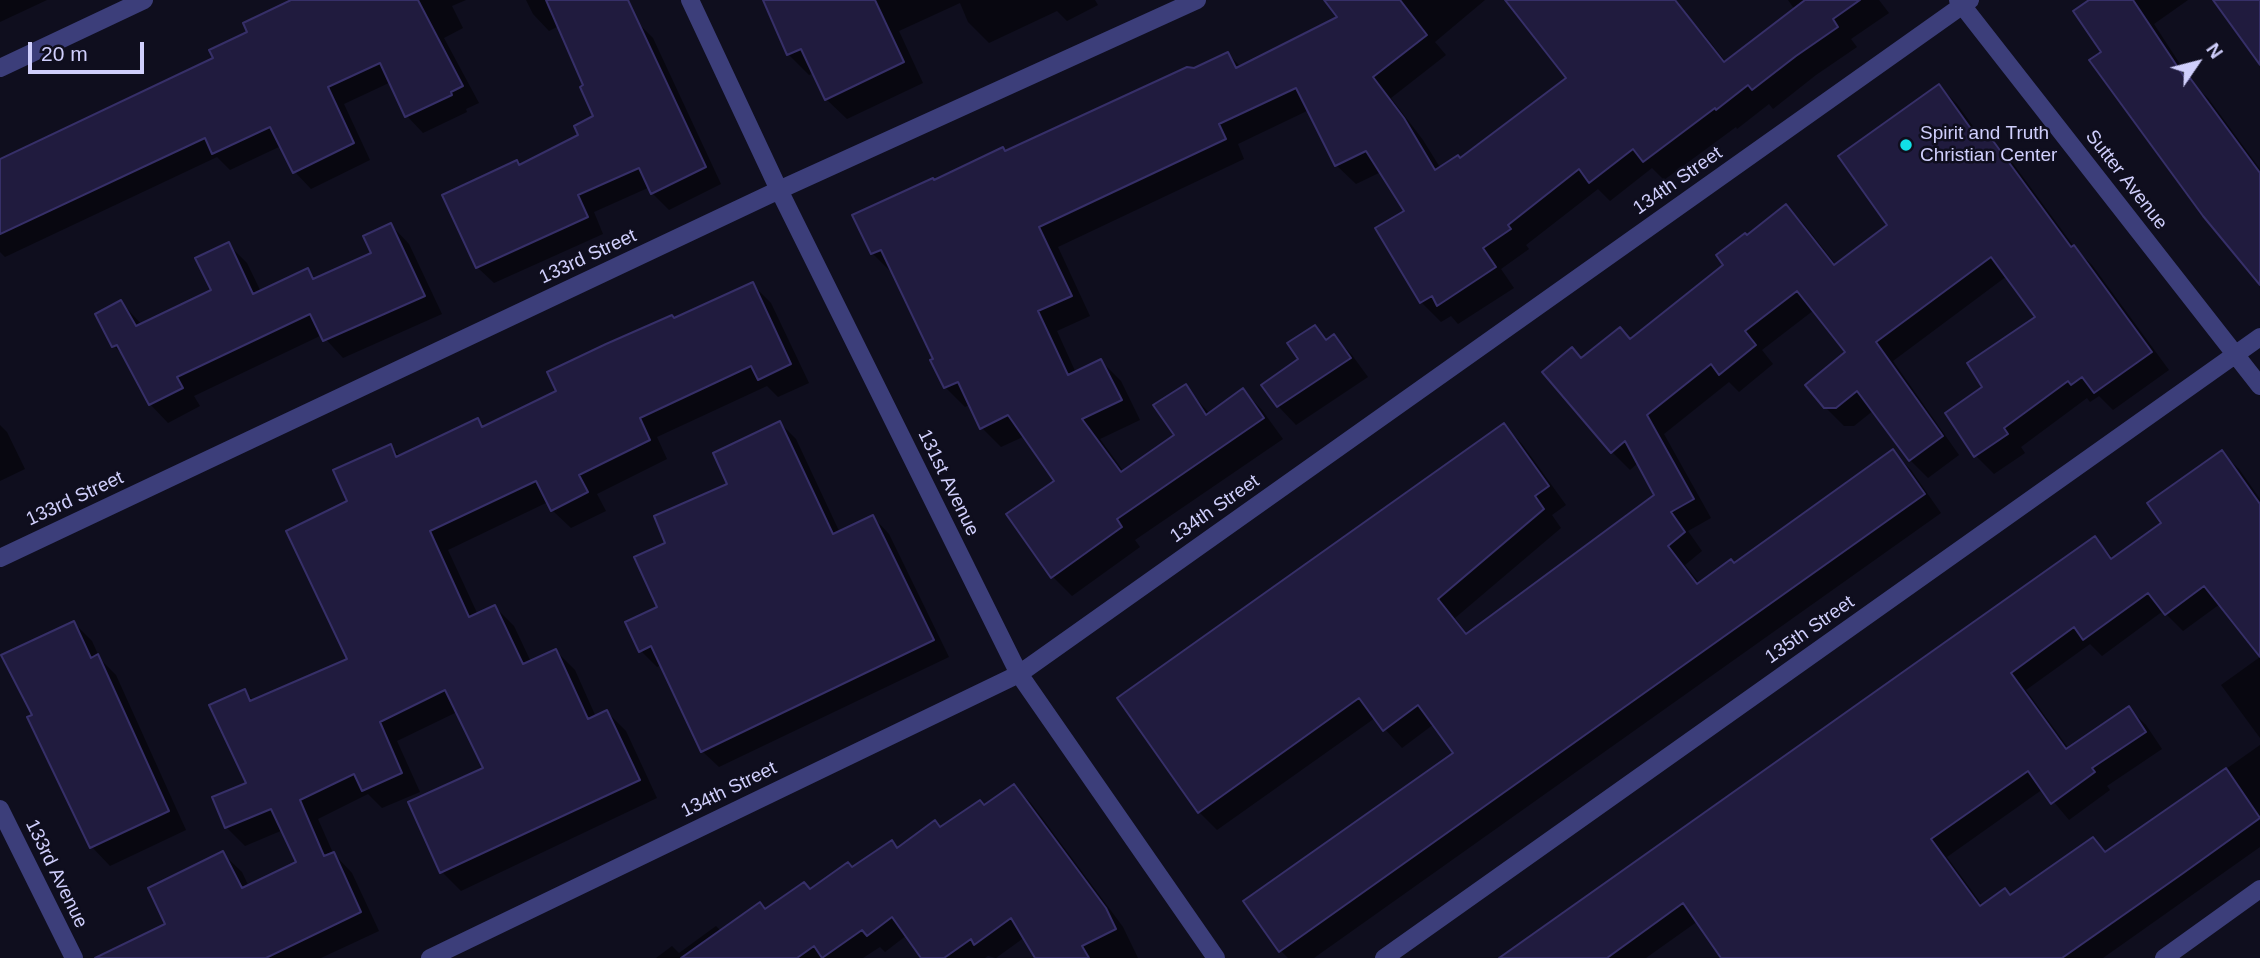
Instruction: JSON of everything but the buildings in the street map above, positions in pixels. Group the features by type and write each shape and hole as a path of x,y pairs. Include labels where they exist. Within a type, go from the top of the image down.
{"street":[{"path":"0,68 144,0"},
{"name":"131st Avenue","path":"690,0 779,190 1019,674 1216,958"},
{"name":"133rd Street","path":"0,558 779,190 1197,0"},
{"name":"Sutter Avenue","path":"1963,2 2260,386"},
{"name":"134th Street","path":"430,958 1019,674 1963,2"},
{"name":"135th Street","path":"1384,958 2260,337"},
{"name":"133rd Avenue","path":"0,809 74,958"},
{"path":"2164,958 2260,890"}],"place":[{"name":"Spirit and Truth Christian Center","path":"1906,145"}]}
